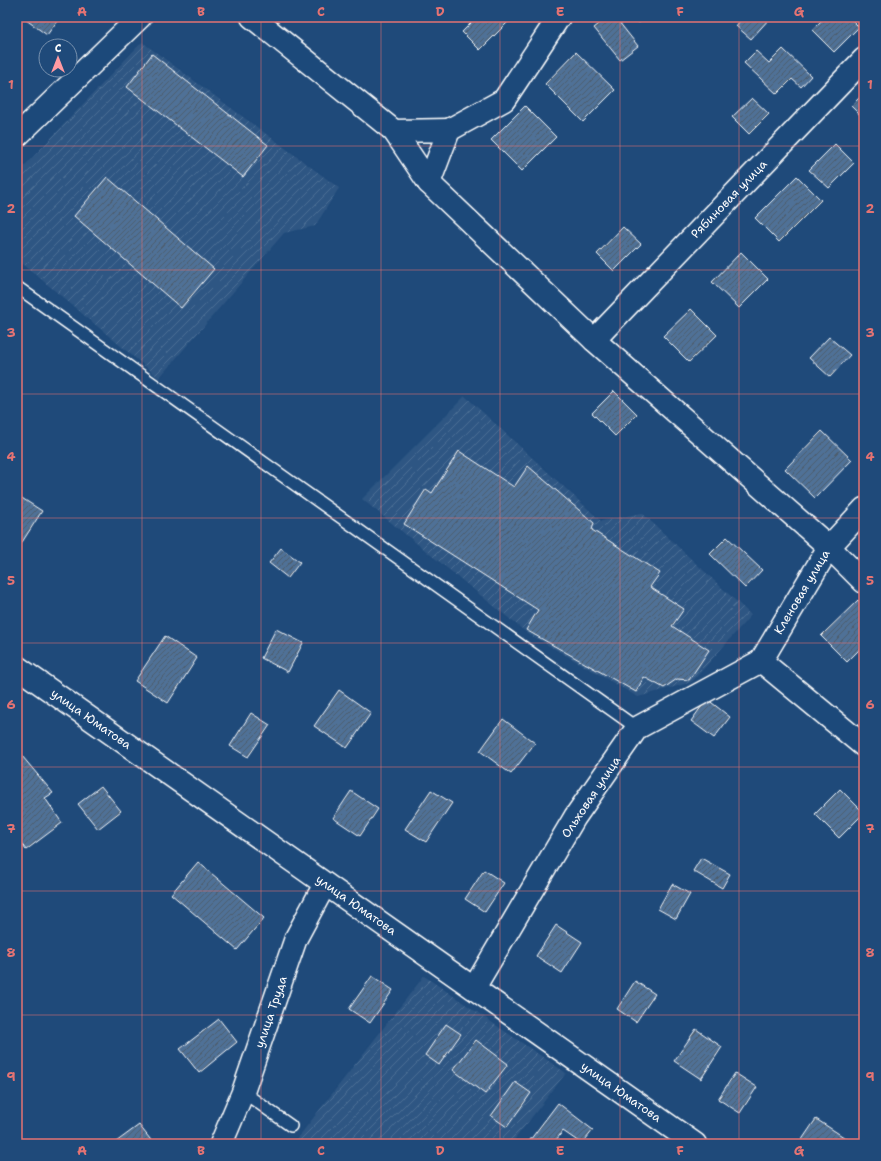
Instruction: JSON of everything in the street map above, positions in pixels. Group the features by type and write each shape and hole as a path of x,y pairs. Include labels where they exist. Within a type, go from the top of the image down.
{"street":[{"path":"17,136 140,17"},
{"path":"252,17 394,131 429,183 594,340 828,547 864,582"},
{"path":"394,131 449,130 504,100 559,17"},
{"name":"Рябиновая улица","path":"594,340 864,59"},
{"path":"429,183 449,130"},
{"name":"Кленовая улица","path":"762,661 828,547 864,509"},
{"path":"762,661 864,746"},
{"name":"Ольховая улица","path":"474,988 575,817 637,728 762,661"},
{"name":"улица Юматова","path":"20,674 325,884 695,1144"},
{"name":"улица Труда","path":"222,1144 243,1092 296,938 325,884"}],"lane":[{"path":"17,287 637,728"},
{"path":"243,1092 291,1126"}],"shaded area":[{"path":"142,42 339,188 315,226 284,233 159,378 17,259 17,174"},
{"path":"465,396 601,521 642,513 751,615 692,682 638,697 527,633 362,499"},
{"path":"424,976 566,1073 511,1144 293,1144"}],"building":[{"path":"22,17 60,17 47,35"},
{"path":"477,17 513,17 480,50 462,32"},
{"path":"608,17 615,17 638,46 620,60 594,28"},
{"path":"633,17 645,17 639,23"},
{"path":"743,17 771,17 751,39 736,26"},
{"path":"825,17 849,17 859,27 834,52 812,30"},
{"path":"783,49 811,76 801,87 792,79 777,94 744,63 756,51 769,63"},
{"path":"576,52 615,90 583,122 545,84"},
{"path":"152,54 268,145 243,177 127,87"},
{"path":"864,93 864,119 851,106"},
{"path":"752,98 769,114 749,134 732,117"},
{"path":"525,106 556,137 522,171 491,140"},
{"path":"835,144 854,163 829,188 809,170"},
{"path":"797,176 821,200 779,242 755,218"},
{"path":"107,177 214,269 181,308 74,216"},
{"path":"623,227 641,244 614,271 597,254"},
{"path":"741,252 768,279 739,308 712,282"},
{"path":"691,309 717,335 689,362 663,336"},
{"path":"829,337 850,355 830,377 809,358"},
{"path":"614,391 637,414 615,436 592,413"},
{"path":"822,431 852,460 815,498 785,469"},
{"path":"459,451 514,487 528,466 594,523 592,530 660,573 650,587 684,609 672,626 709,650 689,680 677,679 664,688 644,677 636,692 526,630 538,610 404,524 426,489 432,493"},
{"path":"17,495 42,511 17,550"},
{"path":"727,537 762,570 745,588 710,554"},
{"path":"281,548 300,562 288,578 269,563"},
{"path":"858,600 864,606 864,645 847,662 821,636"},
{"path":"276,629 303,643 288,672 261,658"},
{"path":"165,636 197,658 168,703 135,681"},
{"path":"339,690 371,713 347,748 314,726"},
{"path":"707,699 730,717 714,738 691,721"},
{"path":"251,713 270,725 248,757 230,746"},
{"path":"503,719 535,743 511,774 480,751"},
{"path":"17,750 53,793 45,798 62,823 26,850 17,838"},
{"path":"101,786 121,811 98,829 78,804"},
{"path":"840,789 864,813 839,838 815,814"},
{"path":"431,790 452,803 426,842 405,829"},
{"path":"351,791 378,809 360,836 333,818"},
{"path":"701,858 730,874 722,888 693,871"},
{"path":"198,862 264,918 237,950 171,894"},
{"path":"484,870 504,883 485,912 465,899"},
{"path":"672,884 690,894 676,919 658,909"},
{"path":"556,925 582,942 562,973 536,956"},
{"path":"372,976 393,990 370,1023 349,1009"},
{"path":"635,981 655,994 636,1022 617,1009"},
{"path":"219,1019 237,1042 199,1073 180,1049"},
{"path":"446,1024 461,1034 439,1065 425,1055"},
{"path":"696,1029 722,1047 701,1079 674,1061"},
{"path":"476,1040 508,1064 485,1094 453,1070"},
{"path":"735,1073 757,1087 740,1113 718,1099"},
{"path":"515,1082 531,1093 507,1127 491,1116"},
{"path":"558,1103 593,1130 582,1144 563,1131 553,1144 527,1144"},
{"path":"816,1119 850,1141 848,1144 799,1144"},
{"path":"139,1125 154,1144 118,1144 116,1142"}]}
